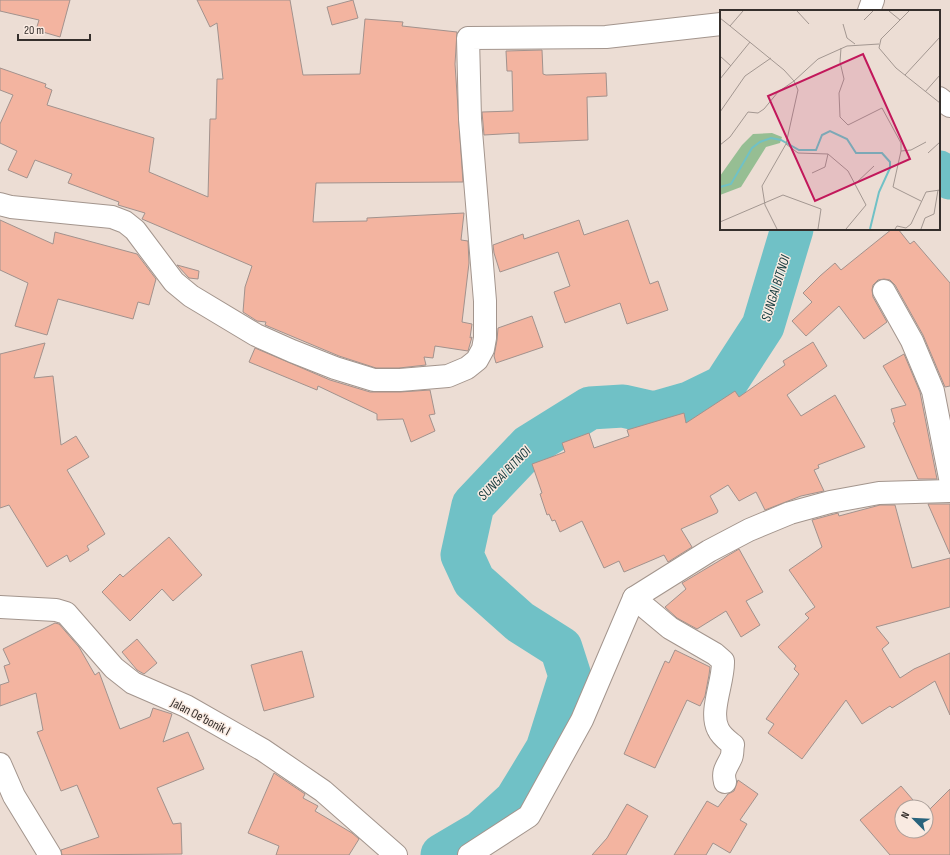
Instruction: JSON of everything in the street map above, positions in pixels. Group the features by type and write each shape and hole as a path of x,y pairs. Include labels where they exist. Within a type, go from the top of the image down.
{"street":[{"path":"870,10 873,0"},
{"path":"0,204 11,207 112,217 125,222 134,230 174,282 191,296 256,335 335,368 374,380 400,380 448,376 467,368 477,360 483,348 485,338 485,301 470,119 468,38 606,37 720,24"},
{"path":"940,99 950,106"},
{"path":"884,292 912,341 933,391 950,478"},
{"path":"469,855 529,816 582,720 634,598 709,551 749,530 790,513 830,502 879,493 950,491"},
{"path":"634,598 670,628 715,654 723,661 724,672 716,705 717,728 721,735 733,745 731,758 727,763 723,776 725,782"},
{"name":"Jalan Oe'bonik I","path":"0,607 56,610 66,613 114,668 123,676 133,683 186,706 263,750 324,791 396,855"},
{"path":"0,764 14,796 50,855"}],"building":[{"path":"0,0 70,0 60,37 36,30 39,20 0,11"},
{"path":"197,0 290,0 303,75 360,74 365,19 403,22 402,26 457,32 455,64 463,182 316,183 313,222 367,221 367,218 464,213 461,240 468,241 469,263 462,322 472,324 470,338 472,337 468,351 435,346 433,358 424,357 426,365 399,368 376,368 339,356 265,325 266,322 257,321 243,312 245,287 252,266 142,219 145,213 118,205 119,202 68,183 72,174 35,160 27,178 8,170 17,151 0,143 0,124 13,95 0,90 0,68 46,84 45,87 52,90 47,105 154,138 149,172 208,197 210,119 216,119 217,79 223,79 217,23 210,27"},
{"path":"353,0 358,18 332,25 327,7"},
{"path":"542,50 543,74 606,73 607,96 587,97 588,140 519,143 519,133 484,135 482,112 513,111 512,71 507,71 506,51"},
{"path":"0,220 53,244 55,232 137,254 156,279 149,305 138,302 133,319 58,299 47,335 15,326 28,283 0,270"},
{"path":"579,220 584,235 628,220 650,284 658,281 668,310 627,324 620,303 565,323 554,292 570,286 558,252 500,272 493,245 523,234 524,239"},
{"path":"891,230 899,230 910,244 914,241 950,283 950,386 945,387 923,335 895,285 890,280 878,280 873,285 872,290 873,297 887,322 864,339 839,306 806,336 792,321 812,302 803,293 835,263 841,270"},
{"path":"177,265 199,271 198,279 189,278"},
{"path":"532,316 543,347 496,363 494,356 498,328"},
{"path":"813,342 827,366 787,395 801,416 835,395 865,447 818,465 819,468 814,470 824,491 801,496 765,510 756,492 739,501 728,485 710,496 718,511 717,513 681,529 692,547 668,562 664,555 624,572 619,561 604,568 582,521 560,532 555,520 552,521 549,514 547,515 540,494 542,493 532,464 565,452 562,443 589,433 594,448 629,436 627,430 684,413 686,423 735,391 739,397 785,365 783,361"},
{"path":"45,343 34,378 53,376 61,445 76,436 89,457 67,470 105,534 87,546 89,550 70,562 67,555 47,567 9,505 0,508 0,354"},
{"path":"255,348 330,380 370,392 430,390 435,414 429,415 435,431 411,442 403,419 377,420 377,414 318,386 317,390 249,362"},
{"path":"904,354 920,392 937,479 918,479 893,423 895,422 891,409 906,405 883,366"},
{"path":"928,504 950,504 950,554"},
{"path":"880,505 895,505 912,568 950,558 950,607 876,627 889,643 882,649 900,678 914,669 950,653 950,715 935,681 892,708 890,706 862,724 846,700 802,759 768,733 774,724 766,719 799,674 794,669 796,666 778,647 809,618 805,614 815,607 789,570 822,547 812,520 838,513 839,516"},
{"path":"169,537 202,575 173,601 162,589 130,621 102,592 120,574 123,577"},
{"path":"739,549 763,592 746,601 760,625 741,637 726,611 697,629 677,618 665,607 686,589 682,583"},
{"path":"55,623 59,624 79,647 95,675 99,672 120,729 150,717 153,708 172,714 163,742 188,732 204,769 157,788 173,824 181,823 182,854 62,855 61,850 99,837 77,785 61,791 37,732 43,730 36,693 0,706 0,685 9,682 4,666 10,664 3,649"},
{"path":"137,639 157,663 144,674 137,670 122,652"},
{"path":"675,650 710,667 709,675 705,696 700,706 687,700 655,768 624,754 665,661 669,663"},
{"path":"302,651 314,697 264,711 251,665"},
{"path":"274,773 305,794 303,798 318,806 315,811 352,833 359,839 349,855 276,855 279,846 248,833"},
{"path":"738,780 758,794 740,820 747,824 730,853 713,843 706,855 674,855 707,801 718,807 728,794 734,791"},
{"path":"901,786 912,799 894,799 894,839 934,839 934,805 950,789 950,855 890,855 860,820"},
{"path":"627,804 648,816 626,855 592,855 607,838"}],"waterway":[{"name":"SUNGAI BITNOI","path":"940,173 950,178"},
{"name":"SUNGAI BITNOI","path":"442,855 481,832 516,800 547,749 570,676 561,648 520,622 474,581 462,555 473,505 529,446 590,408 623,406 654,413 689,403 724,386 763,326 792,230"}]}
